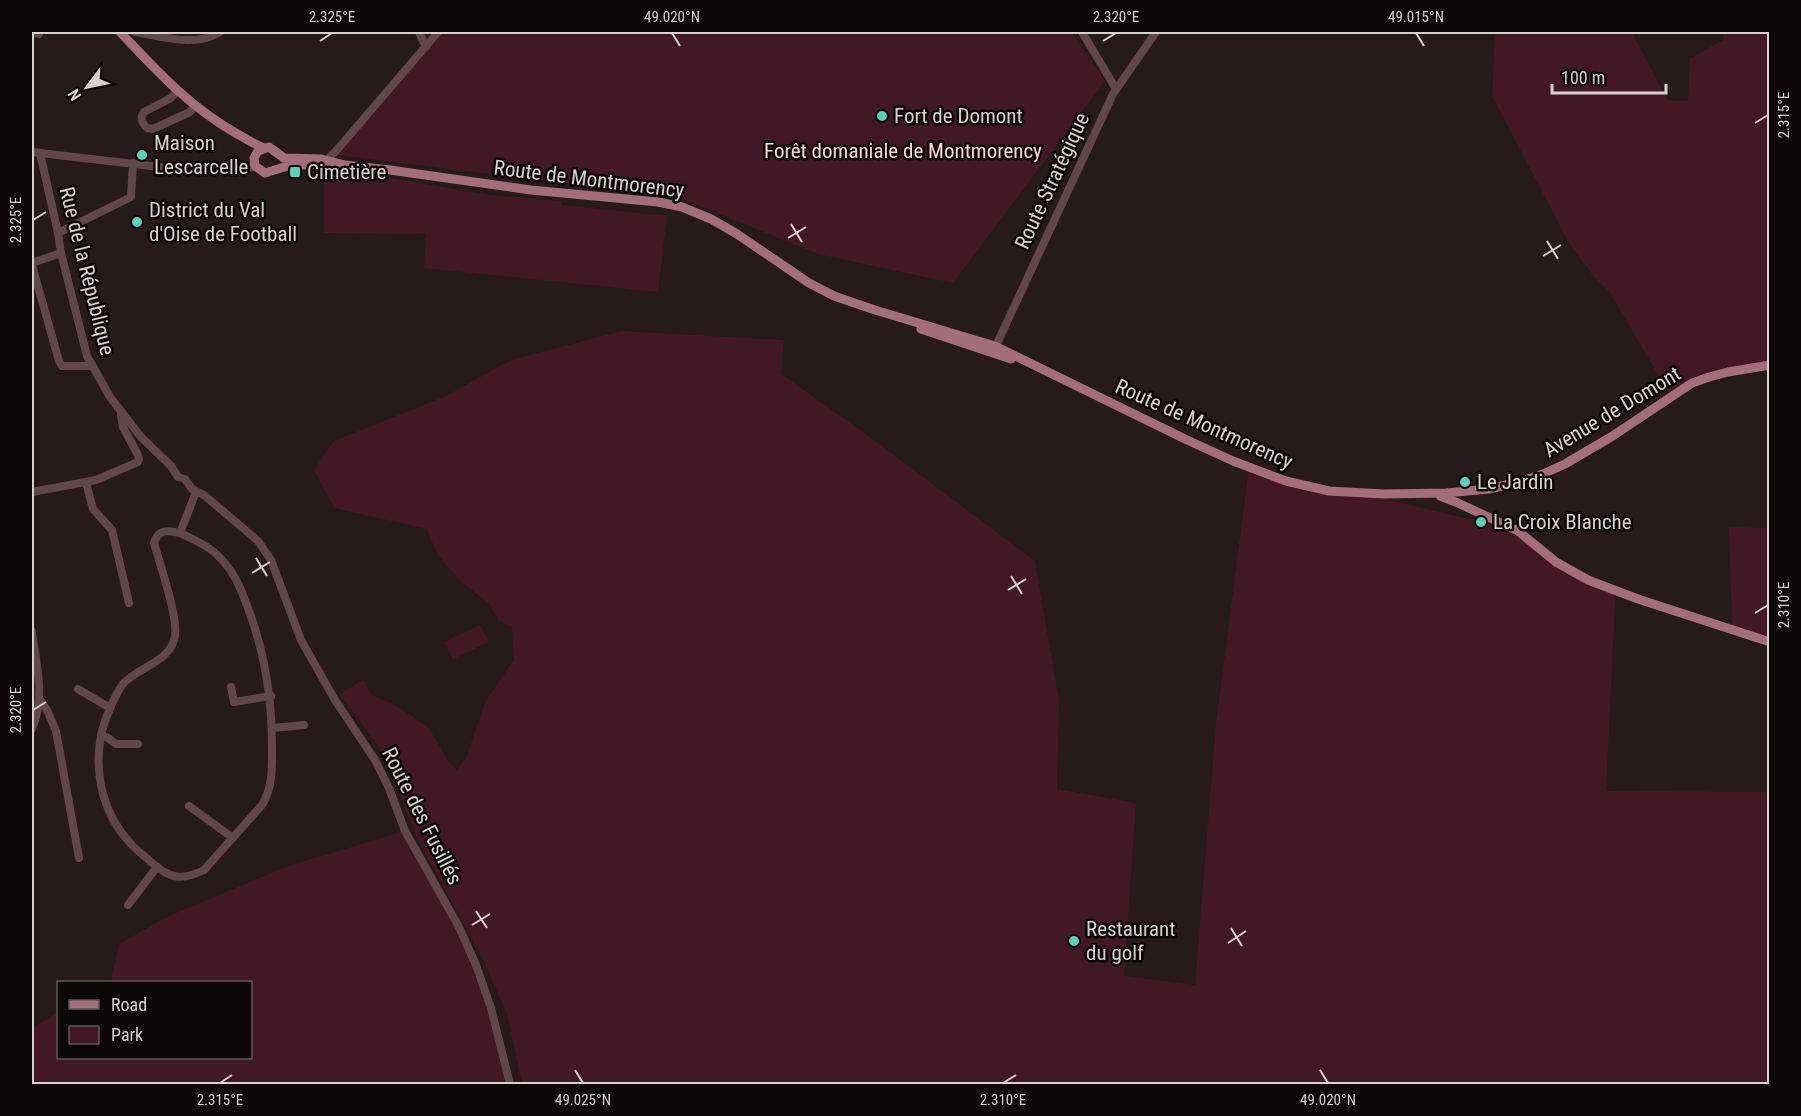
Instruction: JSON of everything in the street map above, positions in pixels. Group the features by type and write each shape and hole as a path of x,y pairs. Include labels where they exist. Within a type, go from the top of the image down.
{"main road":[{"path":"120,32 177,91 195,106 218,123 264,148"},
{"path":"248,140 253,145 255,166 258,169 265,172 275,169 279,161 276,151 269,147 258,151 255,155"},
{"name":"Route de Montmorency","path":"276,151 284,158 531,190 658,202 682,207 711,219 737,234 809,283 834,296 994,350 1048,373 1233,461 1308,487 1364,493 1423,494"},
{"name":"Route de Montmorency","path":"275,169 291,165 324,163"},
{"name":"Avenue de Domont","path":"1423,494 1472,491 1528,479 1565,464 1692,384 1728,372 1770,365"},
{"path":"1467,508 1463,503 1463,497 1472,491 1476,506 1496,520"},
{"path":"1423,494 1449,499 1496,520 1524,535 1556,562 1588,580 1679,613 1770,642"}],"street":[{"path":"135,32 179,39 198,39 220,32"},
{"path":"419,32 426,47"},
{"path":"324,163 438,32"},
{"path":"1082,32 1116,89"},
{"name":"Route Stratégique","path":"994,350 1116,89 1156,32"},
{"path":"177,91 171,98 144,112 141,119 147,128 153,129 190,112 195,106"},
{"path":"36,152 184,170 242,170 255,166"},
{"name":"Rue de la République","path":"36,152 87,356 92,366 121,413 141,437 171,466 175,474 185,479 196,492 204,495 258,542 278,575"},
{"path":"58,233 131,197 133,163"},
{"path":"61,253 32,264 59,361 62,366 92,366"},
{"path":"32,492 96,480 134,464 140,459 123,427 121,413"},
{"path":"86,483 93,509 112,530 129,603"},
{"path":"180,533 196,492"},
{"path":"168,530 180,533 203,544 223,560 243,594 256,628 270,696 271,781 268,796 204,870 183,878 169,875 131,844 119,828 103,796 98,772 101,735 110,708 122,686 133,675 165,654 172,646 175,637 175,627 154,543 156,536 168,530"},
{"name":"Route des Fusillés","path":"278,575 300,640 335,700 375,760 389,788 405,831 458,925 476,965 491,1008 510,1084"},
{"path":"32,631 40,700 32,729"},
{"path":"231,687 234,702 270,696"},
{"path":"78,689 110,708"},
{"path":"40,700 56,731 79,858"},
{"path":"272,729 304,724"},
{"path":"101,735 116,744 138,744"},
{"path":"189,806 233,838"},
{"path":"128,905 157,867"}],"green space":[{"name":"Forêt domaniale de Montmorency","path":"438,32 1071,32 1105,81 953,283 818,254 688,201 666,196 337,155"},
{"path":"1495,32 1632,32 1667,100 1688,101 1690,58 1724,40 1723,32 1769,32 1769,366 1709,377 1671,397 1609,291 1594,277 1569,243 1492,96"},
{"path":"324,171 389,178 489,195 561,201 561,205 667,216 658,292 424,268 426,233 324,233"},
{"path":"622,331 784,340 781,374 870,437 1035,561 1059,701 1057,789 1136,803 1124,976 1195,985 1216,724 1249,467 1308,487 1360,493 1502,527 1579,576 1614,590 1606,791 1769,792 1769,1084 522,1084 507,1014 484,962 415,834 383,753 340,694 363,680 372,695 397,706 429,728 449,763 457,770 466,758 486,700 514,660 512,627 498,620 490,604 461,582 437,554 427,529 334,508 314,470 334,441 446,396 511,360"},
{"path":"1729,527 1769,528 1769,639 1732,627"},
{"path":"480,625 489,642 453,659 444,642"},
{"path":"405,831 476,965 510,1084 32,1084 32,1028 57,1013 57,1059 252,1059 252,981 111,981 119,944 169,916 288,866"}],"place":[{"name":"Fort de Domont","path":"882,116"},
{"name":"Maison Lescarcelle","path":"142,155"},
{"name":"Cimetière","path":"295,172"},
{"name":"District du Val d'Oise de Football","path":"137,222"},
{"name":"Le Jardin","path":"1465,482"},
{"name":"La Croix Blanche","path":"1481,522"},
{"name":"Restaurant du golf","path":"1074,941"}]}
